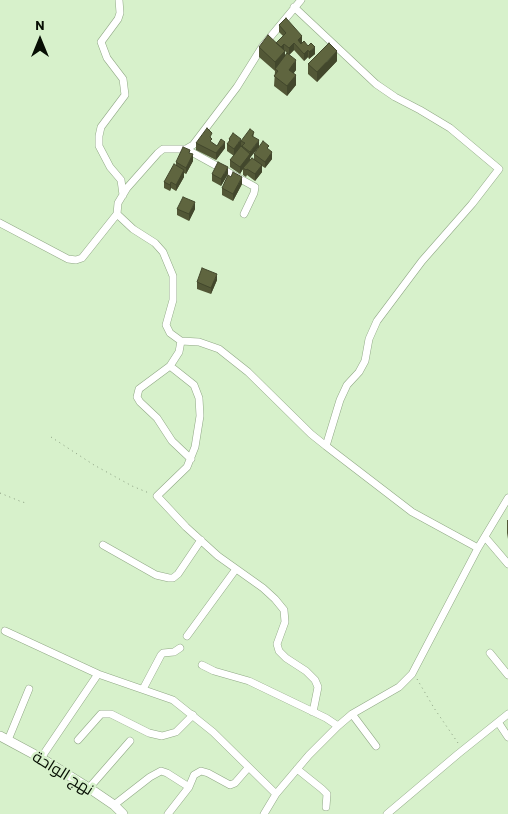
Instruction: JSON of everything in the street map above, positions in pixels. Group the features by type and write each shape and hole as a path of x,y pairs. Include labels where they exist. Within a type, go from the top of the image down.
{"street":[{"path":"119,0 120,13 118,19 101,42 107,58 123,78 125,95 101,127 99,136 100,146 110,166 121,180 123,195"},
{"path":"186,149 193,145 237,87 262,47 301,0"},
{"path":"294,7 376,84 450,128 499,169 400,289 377,321 369,339 365,361 359,372 347,385 340,400 326,446"},
{"path":"0,223 68,259 76,260 82,258 117,214 118,203 127,188 163,149 186,149 255,187 244,214"},
{"path":"117,214 155,243 170,266 174,287 173,300 166,325 170,333 182,341 207,344 219,349 232,358 326,446 412,512 478,548"},
{"path":"182,341 179,352 170,366 139,389 137,397 157,418 172,441 191,459"},
{"path":"170,366 194,385 199,398 200,416 195,447 187,467 157,496 186,527 218,556 263,588 284,610 285,622 277,644 278,651 315,680 318,688 313,712"},
{"path":"264,814 276,794 297,769 338,726 352,714 399,687 413,672 478,548 508,498"},
{"path":"485,537 508,564"},
{"path":"103,545 156,575 173,578 178,574 201,540"},
{"path":"187,636 236,569"},
{"path":"5,631 98,674 173,700 213,732 276,794"},
{"path":"143,689 163,653 174,652 180,648"},
{"path":"490,653 508,675"},
{"path":"202,665 214,671 249,681 338,726"},
{"path":"41,758 98,674"},
{"path":"4,738 29,689"},
{"path":"78,740 101,714 111,714 149,733 162,736 176,732 193,715"},
{"path":"352,714 376,746"},
{"path":"387,814 508,714"},
{"path":"498,722 508,736"},
{"name":"نهج الواحة","path":"4,738 41,758 88,788 123,814"},
{"path":"88,788 130,741"},
{"path":"168,814 189,787 194,775 201,771 230,785 248,768"},
{"path":"297,769 327,794 326,807"},
{"path":"114,806 150,777 161,771 167,772 189,787"}],"path":[{"path":"51,437 94,465 132,486 157,496"},
{"path":"0,493 27,503"},
{"path":"413,672 434,708 463,750"}],"building":[{"path":"286,18 302,36 298,40 301,44 304,41 308,46 311,43 315,47 309,52 308,50 304,54 294,43 289,48 284,44 281,47 276,43 286,33 279,25"},
{"path":"268,35 285,51 275,62 259,47"},
{"path":"329,43 337,51 317,72 308,64"},
{"path":"287,53 296,60 289,70 296,75 287,86 274,76 278,71 275,69"},
{"path":"207,128 212,133 210,141 217,146 221,139 225,142 216,153 196,143"},
{"path":"250,129 254,132 252,136 259,140 250,152 242,146 245,143 241,141"},
{"path":"233,133 241,139 234,149 227,144"},
{"path":"263,141 272,152 265,162 254,154"},
{"path":"241,146 250,154 240,167 230,160"},
{"path":"183,147 190,150 189,153 193,154 186,168 176,162"},
{"path":"252,158 262,165 255,174 243,168"},
{"path":"218,162 228,167 221,179 212,174"},
{"path":"174,164 184,170 176,185 171,182 170,185 164,182"},
{"path":"233,172 242,177 233,194 222,188 228,175 231,177"},
{"path":"183,197 195,202 189,214 177,209"},
{"path":"202,268 217,274 211,288 197,282"}]}
